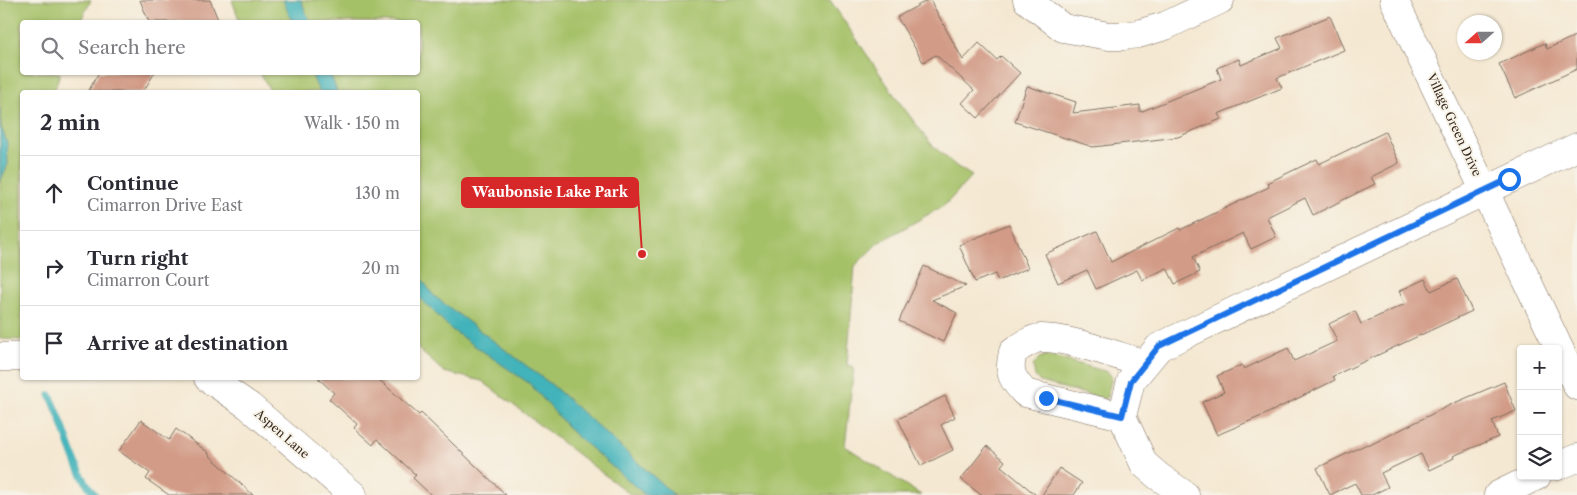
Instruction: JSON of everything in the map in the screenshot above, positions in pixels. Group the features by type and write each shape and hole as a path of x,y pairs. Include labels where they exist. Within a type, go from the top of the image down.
{"street":[{"path":"1027,0 1063,28 1109,36 1138,34 1165,26 1220,0"},
{"name":"Village Green Drive","path":"1394,0 1577,386"},
{"path":"1185,495 1144,464 1122,416 1131,381 1159,346 1577,147"},
{"path":"1122,416 1025,393 1014,381 1010,366 1013,352 1026,343 1039,338 1065,341 1145,364"},
{"path":"0,357 20,357"},
{"name":"Aspen Lane","path":"211,380 249,406 353,495"},
{"path":"1562,464 1577,458"},
{"path":"1498,495 1530,480"}],"green space":[{"path":"0,0 91,0 81,20 20,20 20,75 59,75 55,90 20,90 20,340 0,339"},
{"path":"232,0 830,0 897,99 932,145 956,166 972,176 945,205 878,243 855,266 847,365 854,367 845,446 921,495 631,495 482,381 444,372 420,351 420,90 270,90 261,75 420,75 420,20 239,20"},
{"path":"1047,355 1108,372 1112,377 1107,397 1105,399 1040,382 1035,376 1033,366 1039,358"}],"water":[{"path":"283,0 301,0 309,20 291,20"},
{"path":"312,75 331,75 336,90 318,90"},
{"path":"0,108 1,127 7,143 8,164 0,182"},
{"path":"420,277 434,296 552,385 674,495 645,495 573,433 530,384 452,330 420,298"}],"building":[{"path":"140,0 210,0 218,20 148,20"},
{"path":"930,0 963,60 979,43 997,60 1001,56 1020,73 978,118 962,103 974,90 936,55 923,62 897,17"},
{"path":"1330,16 1344,50 1277,78 1282,88 1218,114 1221,119 1178,137 1093,147 1015,122 1027,86 1076,102 1073,113 1140,105 1140,112 1221,79 1217,68 1239,59 1241,65 1282,48 1277,38"},
{"path":"1577,35 1577,69 1515,98 1499,64 1545,43 1547,49"},
{"path":"97,75 153,75 144,90 89,90"},
{"path":"1385,132 1399,163 1371,177 1375,184 1313,215 1305,198 1267,217 1276,237 1251,249 1243,233 1193,257 1200,272 1175,284 1167,268 1142,280 1137,270 1096,289 1087,270 1058,283 1045,254 1097,231 1111,262 1179,228 1180,230 1269,187 1267,183 1317,159 1319,164"},
{"path":"1009,224 1028,268 998,281 995,274 975,282 959,245"},
{"path":"924,266 966,286 932,300 957,313 943,342 899,321"},
{"path":"1425,279 1431,291 1457,279 1472,311 1333,376 1335,380 1264,415 1217,435 1202,402 1224,392 1217,376 1242,365 1244,369 1288,348 1294,361 1337,341 1329,324 1355,311 1361,324 1405,304 1399,291"},
{"path":"320,380 379,380 419,415 421,413 506,495 431,495 413,478 416,475 377,439 373,445 354,428 357,424 329,399 334,393"},
{"path":"1504,382 1516,411 1492,421 1498,437 1453,456 1454,458 1429,470 1421,454 1381,473 1388,487 1372,495 1361,495 1355,483 1330,495 1317,468 1367,444 1368,446 1452,404"},
{"path":"945,396 955,417 941,425 953,450 921,466 898,419"},
{"path":"141,420 169,440 176,429 209,453 253,495 169,495 146,479 150,473 119,451"},
{"path":"987,446 1005,461 1001,466 1036,495 981,495 961,479"},
{"path":"1059,468 1082,483 1074,495 1042,495"}],"waterway":[{"path":"50,395 80,472 95,495"}],"place":[{"name":"Waubonsie Lake Park","path":"642,254"}],"route":[{"path":"1046,398 1122,416 1131,381 1159,346 1509,179"}]}
